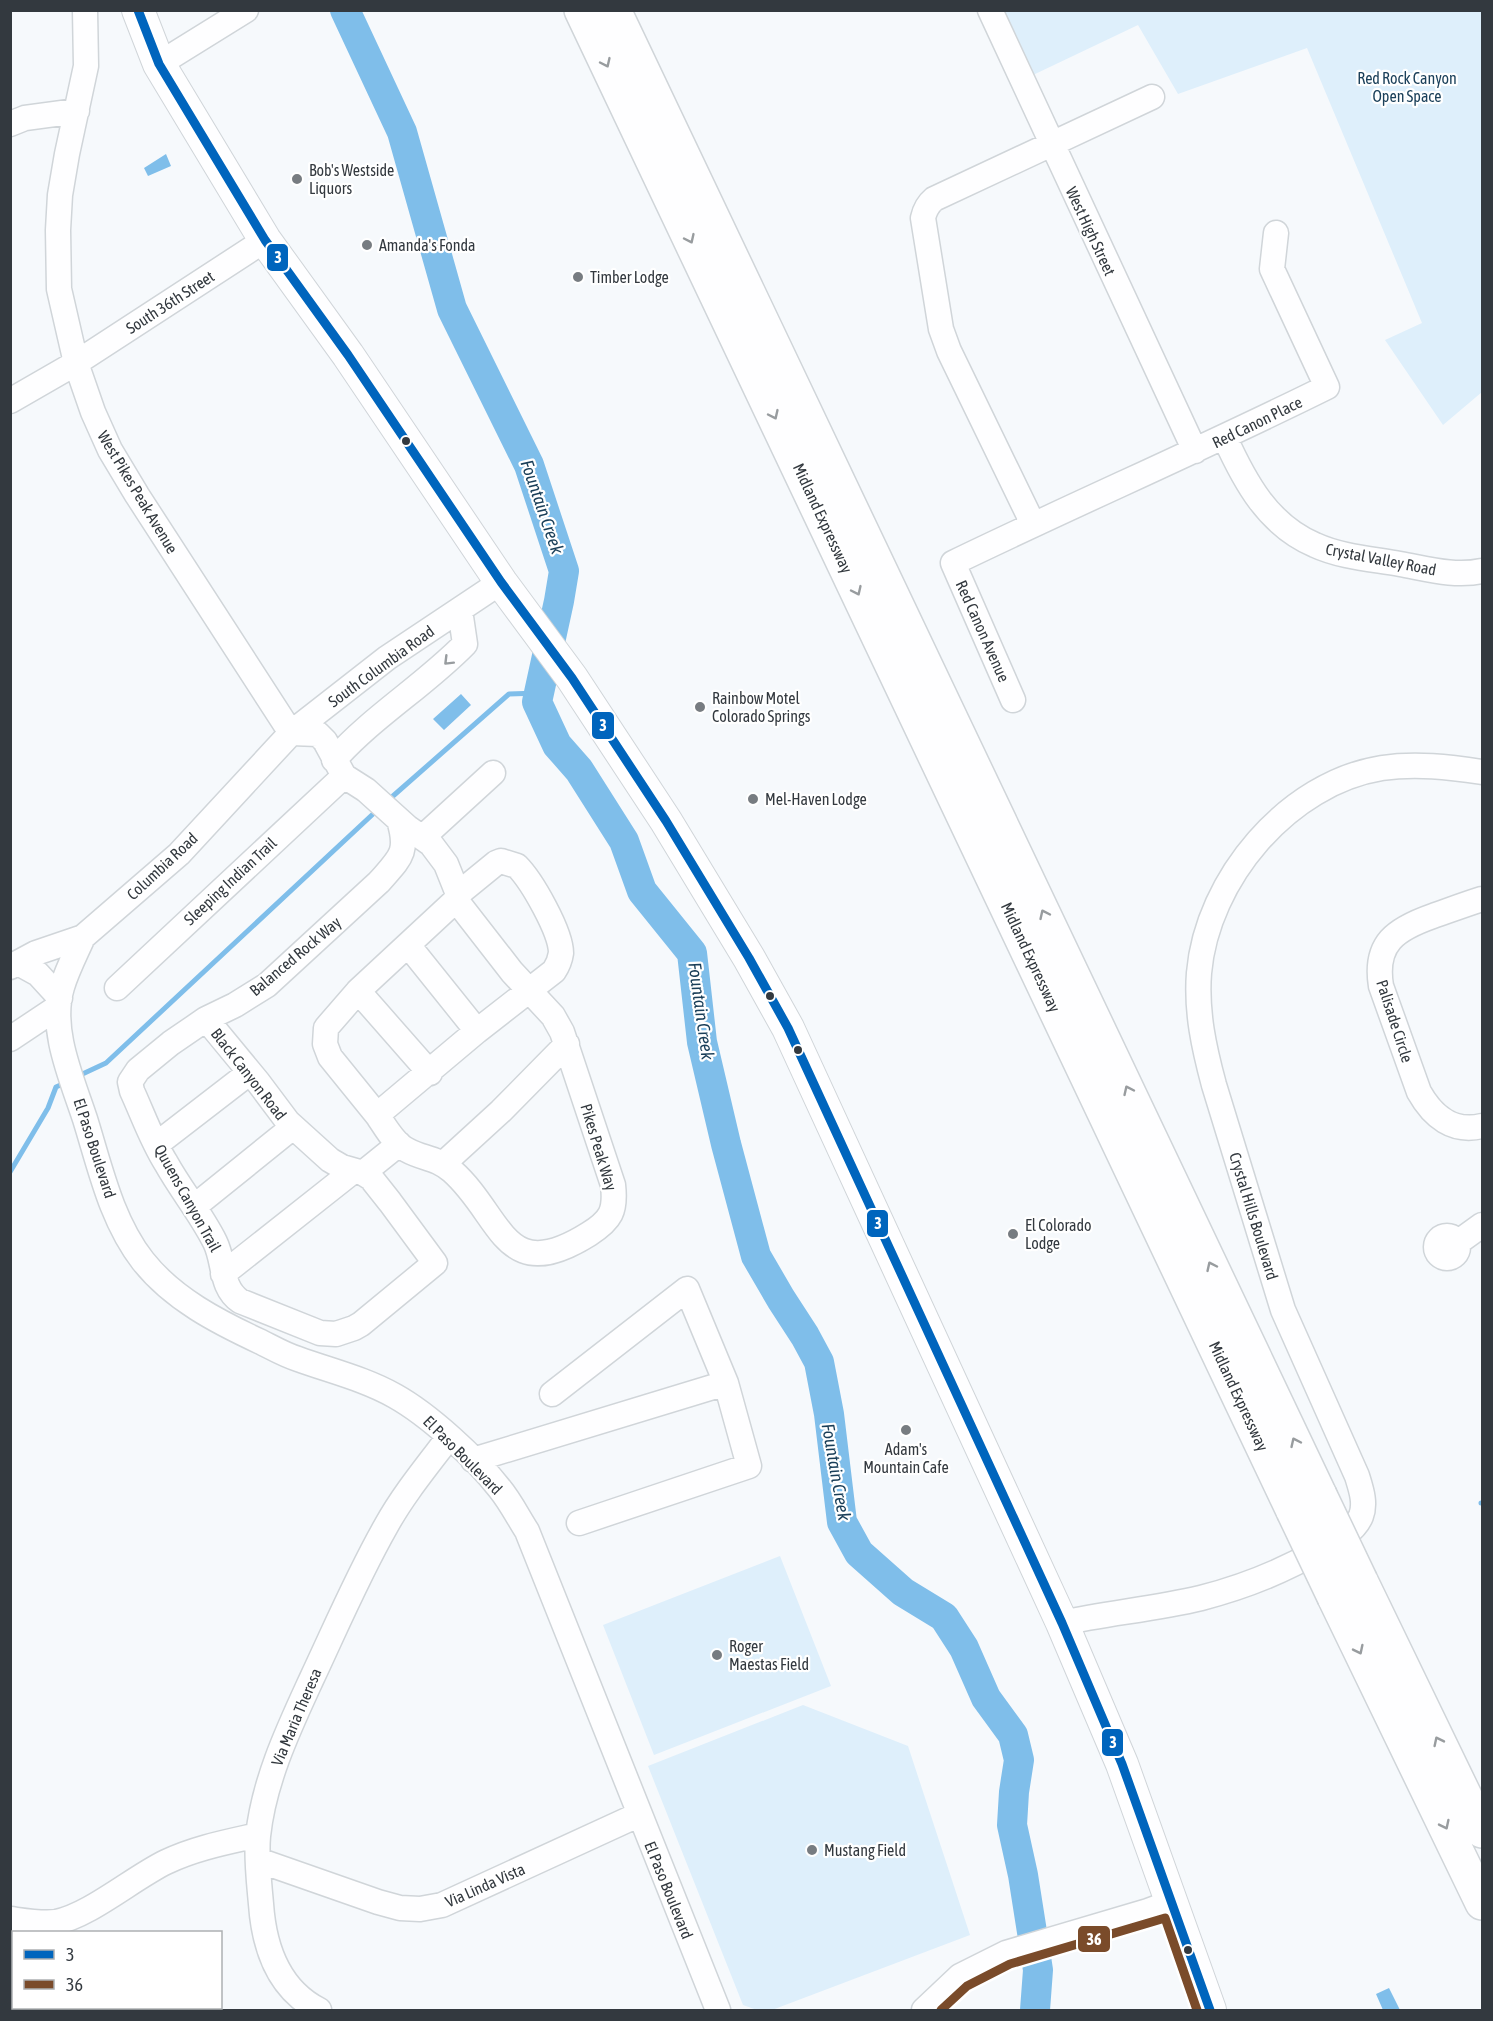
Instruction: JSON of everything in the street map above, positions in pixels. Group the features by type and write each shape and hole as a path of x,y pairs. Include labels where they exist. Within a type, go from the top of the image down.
{"highway":[{"name":"Midland Expressway","path":"580,10 1307,1503"},
{"name":"Midland Expressway","path":"614,10 1347,1589 1482,1903"},
{"name":"Midland Expressway","path":"1347,1589 1481,1828"}],"main road":[{"path":"138,10 159,64 265,240 348,355 501,582 572,678 666,821 749,958 810,1073 1062,1623 1122,1764 1210,2010"}],"street":[{"name":"West Pikes Peak Avenue","path":"85,10 86,66 60,195 57,260 59,289 75,363 110,450 291,733"},
{"path":"159,64 246,10"},
{"name":"West High Street","path":"990,10 1195,451"},
{"path":"1034,524 941,329 923,218 928,204 934,199 1152,97"},
{"path":"10,124 25,118 77,111"},
{"name":"Red Canon Place","path":"953,563 1225,438 1328,387 1272,269 1276,233"},
{"name":"South 36th Street","path":"10,401 75,363 265,240"},
{"name":"Crystal Valley Road","path":"1225,438 1241,472 1265,508 1294,534 1315,546 1344,554 1455,574 1482,571"},
{"name":"Red Canon Avenue","path":"953,563 1013,700"},
{"name":"South Columbia Road","path":"291,733 387,658 501,582"},
{"name":"Sleeping Indian Trail","path":"117,988 330,753 347,745 443,667 465,644 466,606"},
{"path":"291,733 330,753"},
{"name":"Columbia Road","path":"14,965 36,953 83,937 179,854 291,733"},
{"name":"Pikes Peak Way","path":"330,753 399,820 423,837 446,864 457,897 528,991 553,1016 567,1044 613,1185 614,1207 606,1221 587,1235 548,1253 535,1254 524,1251 507,1240 458,1177 443,1164"},
{"name":"Crystal Hills Boulevard","path":"1062,1623 1202,1598 1255,1581 1329,1545 1353,1528 1361,1516 1363,1503 1357,1476 1283,1310 1214,1085 1204,1049 1200,1019 1199,971 1211,921 1235,874 1249,851 1300,803 1339,782 1382,768 1438,766 1482,772"},
{"path":"423,837 493,773"},
{"name":"Balanced Rock Way","path":"132,1091 130,1082 135,1073 171,1043 206,1019 235,1005 267,985 379,882 393,866 403,849 405,839 399,820"},
{"path":"377,1115 430,1073 477,1031 554,971 558,965 561,951 553,925 521,870 511,863 496,863 358,991 326,1028 325,1044 330,1057 399,1144 408,1151 443,1164 501,1111 567,1044"},
{"name":"Palisade Circle","path":"1482,899 1416,922 1398,933 1382,953 1379,975 1384,997 1424,1102 1447,1123 1463,1128 1482,1127"},
{"name":"El Paso Boulevard","path":"83,937 61,988 59,1003 63,1046 121,1226 144,1262 181,1298 227,1326 297,1359 369,1384 393,1395 430,1419 501,1489 527,1531 638,1815 718,2010"},
{"path":"408,945 477,1031"},
{"path":"10,1039 59,1003 38,974 14,965"},
{"path":"358,991 430,1073"},
{"name":"Black Canyon Road","path":"206,1019 293,1127"},
{"path":"157,1144 249,1073"},
{"name":"Quuens Canyon Trail","path":"132,1091 166,1164 195,1206 216,1244 223,1274"},
{"path":"195,1206 293,1127 330,1160 358,1172 371,1178 435,1263 361,1324 336,1334 320,1333 240,1300 232,1293 223,1274 358,1172 399,1144"},
{"path":"1457,1244 1482,1226"},
{"path":"552,1394 687,1289 726,1383 749,1466 579,1522"},
{"path":"473,1460 726,1383"},
{"name":"Via Maria Theresa","path":"319,2010 292,1990 281,1978 268,1949 262,1922 258,1860 258,1835 267,1790 283,1741 352,1592 386,1526 448,1437"},
{"name":"Via Linda Vista","path":"258,1860 378,1902 400,1908 420,1909 442,1905 638,1815"},
{"path":"10,1919 48,1923 65,1919 84,1911 167,1862 214,1845 258,1835"},
{"path":"924,2010 960,1977 1006,1953 1172,1902"}],"green space":[{"name":"Red Rock Canyon Open Space","path":"1003,11 1482,11 1482,392 1443,425 1385,340 1422,323 1307,48 1178,94 1138,25 1033,75"},
{"name":"Roger Maestas Field","path":"780,1556 831,1686 654,1755 603,1625"},
{"name":"Mustang Field","path":"803,1705 908,1746 970,1935 772,2010 757,2010 743,2005 648,1766"}],"water":[{"path":"166,154 171,166 148,176 144,168"},
{"path":"461,694 471,705 444,730 433,719"},
{"path":"1389,1988 1400,2010 1383,2010 1376,1994"}],"waterway":[{"name":"Fountain Creek","path":"345,10 402,132 452,309 529,465 564,571 537,702 557,745 579,770 624,841 642,891 692,953 702,1042 756,1256 819,1362 829,1414 842,1522 859,1553 903,1592 944,1617 964,1648 986,1698 1013,1735 1019,1760 1012,1825 1023,1875 1038,1970 1035,2010"},
{"path":"393,796 509,694 539,693"},
{"path":"76,1077 106,1063 373,814"},
{"path":"10,1172 48,1108 56,1087 65,1083"}],"transit line":[{"name":"3","path":"138,10 159,64 265,240 348,355 501,582 572,678 666,821 749,958 788,1028 1062,1623 1122,1764 1210,2010"},
{"name":"36","path":"941,2010 967,1986 1010,1964 1165,1918 1197,2010"}],"place":[{"name":"Bob's Westside Liquors","path":"297,179"},
{"name":"Amanda's Fonda","path":"367,245"},
{"name":"Timber Lodge","path":"578,277"},
{"name":"Rainbow Motel Colorado Springs","path":"700,707"},
{"name":"Mel-Haven Lodge","path":"753,799"},
{"name":"El Colorado Lodge","path":"1013,1234"},
{"name":"Adam's Mountain Cafe","path":"906,1430"},
{"name":"Roger Maestas Field","path":"717,1655"},
{"name":"Mustang Field","path":"812,1850"}]}
